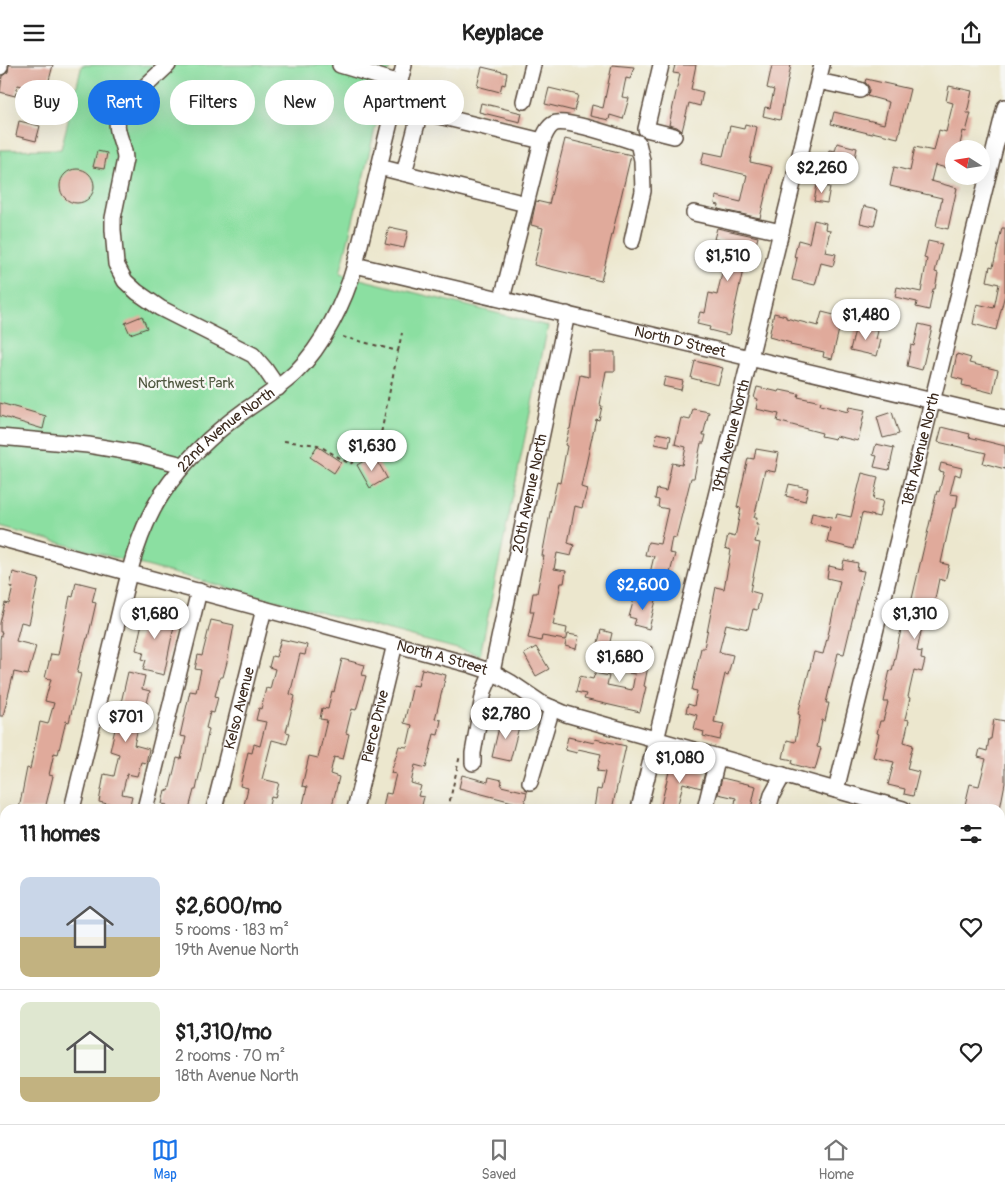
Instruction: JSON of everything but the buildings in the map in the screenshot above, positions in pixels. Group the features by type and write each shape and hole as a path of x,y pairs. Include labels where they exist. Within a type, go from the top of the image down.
{"street":[{"path":"168,65 120,109 118,116 117,130 124,149 124,159 113,217 116,265 125,281 160,308 252,355 278,387"},
{"path":"340,65 390,80"},
{"name":"22nd Avenue North","path":"401,80 404,65"},
{"path":"524,101 533,65"},
{"path":"661,65 646,129 674,136"},
{"name":"19th Avenue North","path":"640,804 822,65"},
{"path":"818,81 860,90"},
{"name":"18th Avenue North","path":"836,790 1005,107"},
{"path":"464,122 542,141"},
{"path":"502,299 542,141 548,129 555,123 587,128 638,143 642,160 643,191 632,241"},
{"name":"22nd Avenue North","path":"73,804 137,545 150,514 183,465 195,452 219,431 297,371 322,337 339,309 347,291 389,125"},
{"path":"404,173 417,125"},
{"path":"379,167 526,204"},
{"path":"694,213 781,232"},
{"name":"North D Street","path":"355,265 1005,418"},
{"name":"20th Avenue North","path":"473,763 473,753 484,691 492,672 567,315"},
{"path":"0,437 88,445 136,453 183,465"},
{"name":"North A Street","path":"0,538 395,644 492,672 540,703 566,714 836,790 863,803"},
{"path":"146,804 199,591"},
{"name":"Kelso Avenue","path":"215,804 264,609"},
{"name":"Pierce Drive","path":"356,804 395,644"},
{"path":"530,782 552,708"},
{"path":"706,804 718,757"},
{"path":"769,804 783,775"}],"path":[{"path":"284,441 318,445 350,464 378,449 402,333"},
{"path":"337,335 398,351"}],"green space":[{"name":"Northwest Park","path":"82,65 381,65 390,67 387,80 344,80 344,125 376,125 340,274 548,326 480,655 0,527 0,150 61,149 67,125 78,125 78,81"}]}
